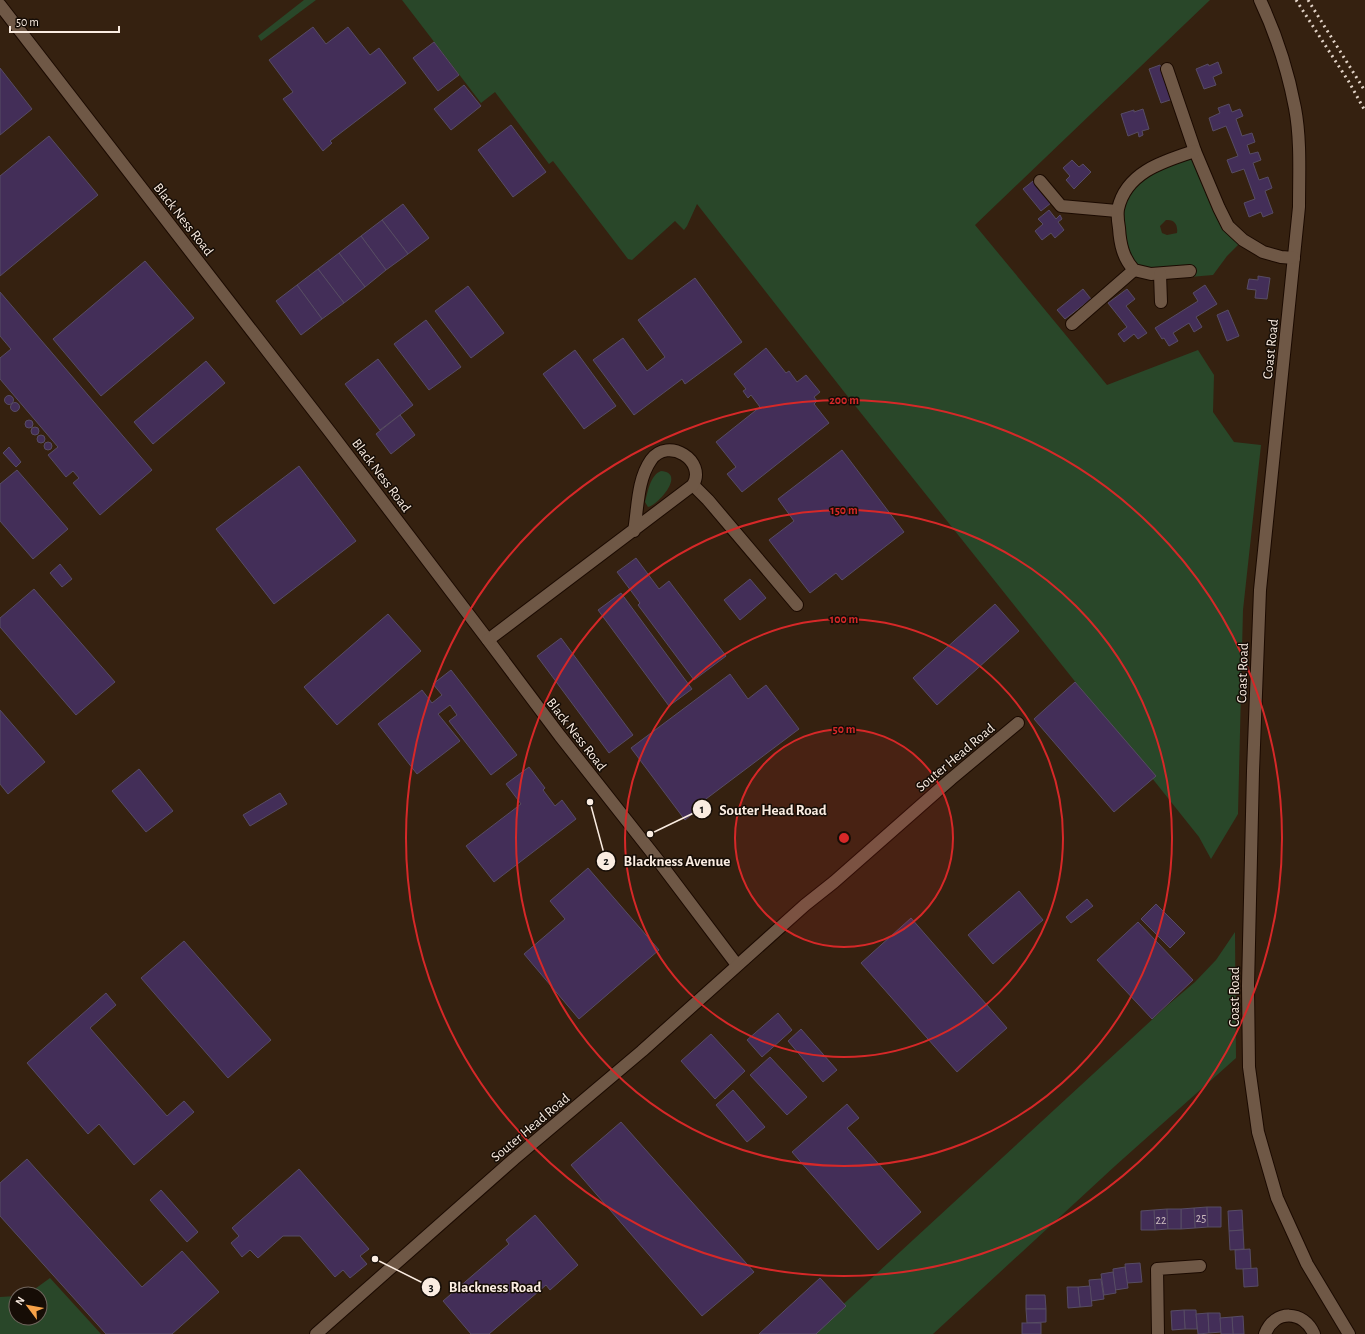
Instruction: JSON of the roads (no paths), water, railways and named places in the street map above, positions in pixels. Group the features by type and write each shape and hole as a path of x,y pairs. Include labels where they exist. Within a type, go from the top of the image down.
{"street":[{"name":"Coast Road","path":"1260,0 1270,23 1288,76 1295,109 1300,159 1299,207 1260,590 1253,771 1248,986 1250,1067 1258,1132 1277,1198 1307,1264 1348,1334"},
{"name":"Black Ness Road","path":"0,5 268,352 560,736 657,859 737,965"},
{"path":"1167,69 1196,151 1219,208 1228,226 1235,234 1251,246 1263,252 1281,257 1294,258"},
{"path":"1190,271 1151,274 1134,270 1126,259 1120,241 1117,210 1126,190 1136,178 1147,170 1166,160 1196,151"},
{"path":"1040,181 1061,206 1117,210"},
{"path":"1072,324 1134,270"},
{"path":"1160,274 1161,302"},
{"path":"488,640 634,531 693,486 696,480 696,473 690,459 684,454 677,450 662,451 656,454 648,464 641,485 634,531"},
{"path":"693,486 708,500 797,605"},
{"name":"Souter Head Road","path":"316,1334 514,1159 642,1051 737,965 951,779 1018,723"},
{"path":"1158,1334 1157,1269 1200,1266"},
{"path":"1265,1334 1270,1324 1277,1318 1286,1315 1296,1316 1304,1320 1311,1327 1314,1334"}],"railway":[{"path":"1296,0 1349,82 1365,111"},
{"path":"1308,0 1365,91"}],"place":[{"name":"Blackness Avenue","path":"590,802"},
{"name":"Souter Head Road","path":"650,834"},
{"name":"Blackness Road","path":"375,1259"}]}
